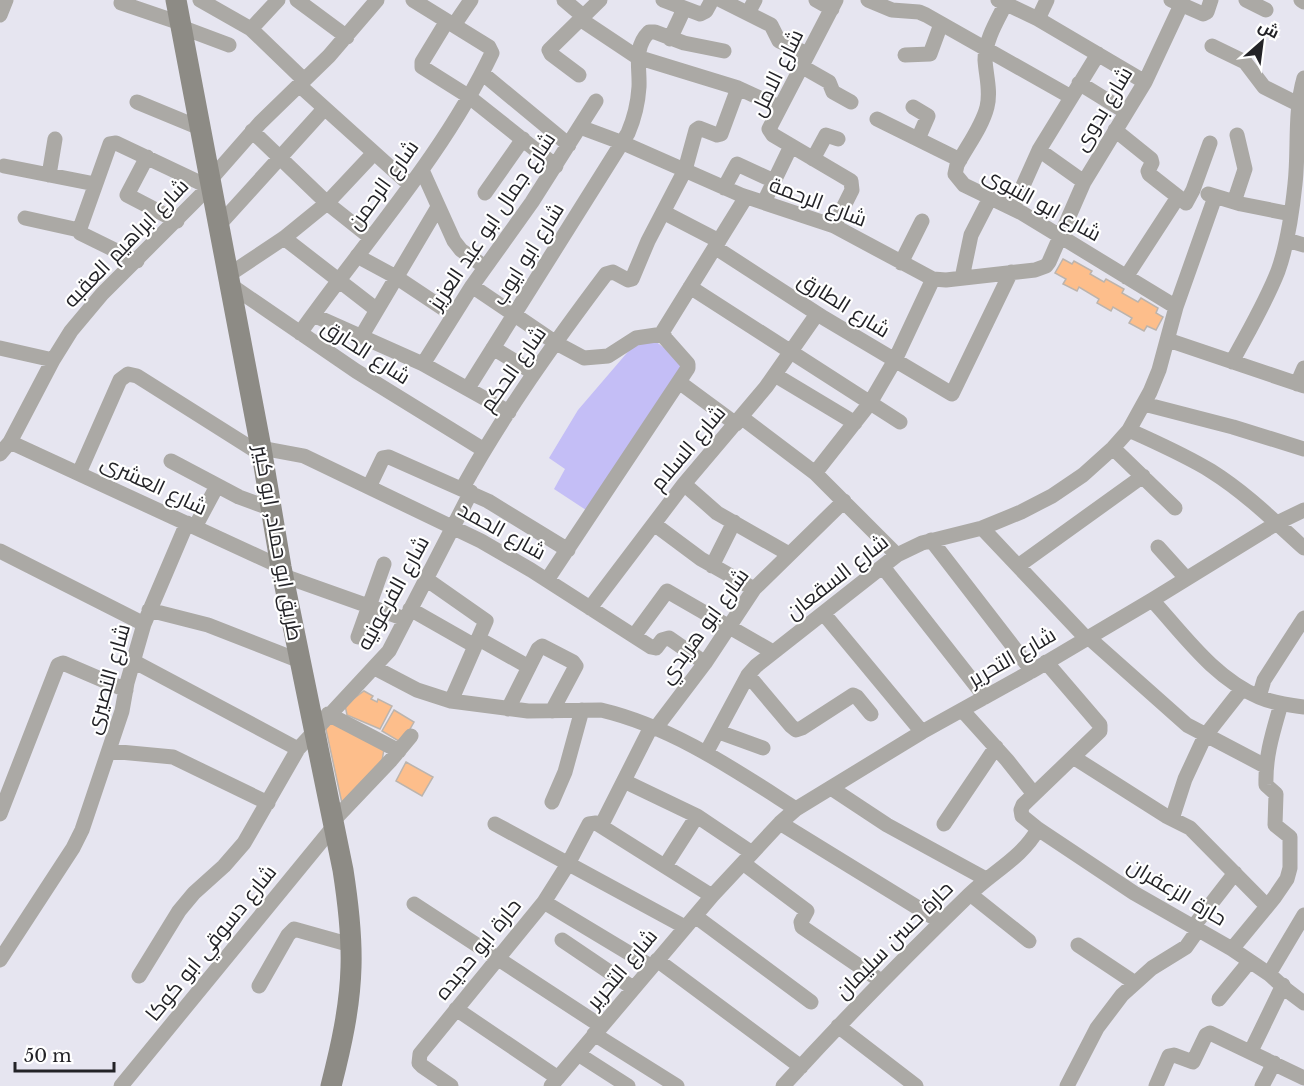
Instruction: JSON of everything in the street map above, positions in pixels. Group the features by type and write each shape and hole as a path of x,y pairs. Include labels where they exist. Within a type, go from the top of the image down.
{"main road":[{"name":"طريق ابو حماد, ابو كبير","path":"176,0 300,661 344,870 351,945 348,1008 331,1086"}],"street":[{"path":"0,15 6,0"},
{"path":"200,0 251,29 324,109 410,185"},
{"path":"251,29 278,0"},
{"path":"297,0 347,37"},
{"name":"شارع ابراهيم العقبه","path":"0,454 10,442 53,360 86,312 177,220 210,184 252,131 347,37 377,0"},
{"path":"413,0 450,23"},
{"path":"471,0 450,23 422,64 423,69 468,96 556,166"},
{"path":"564,0 581,18 637,57 738,88 779,108"},
{"path":"579,75 550,54 550,49 600,0"},
{"path":"670,39 674,4 703,13 712,0"},
{"path":"721,0 752,7 771,25 779,41 829,82 835,94 851,102"},
{"path":"816,0 834,4"},
{"path":"868,0 892,10 919,12 1071,97"},
{"path":"1038,19 1047,0"},
{"path":"1176,2 1204,14 1211,0"},
{"name":"شارع بدوى","path":"1061,236 1084,182 1145,82 1176,2"},
{"path":"121,3 229,45"},
{"path":"1008,3 1145,82"},
{"name":"شارع ابو النبوى","path":"1008,3 989,39 986,61 989,93 987,108 955,170 957,179 971,190 1013,208 1061,236 1176,308"},
{"name":"شارع الامل","path":"834,4 770,126 770,131 791,146 848,178 852,183 852,190 834,226"},
{"name":"شارع الرحمن","path":"300,333 422,170 491,55 492,51 489,47 450,23"},
{"path":"905,55 930,54 941,24"},
{"path":"637,57 645,36 649,32 724,51"},
{"path":"1212,46 1245,62 1264,87 1298,104"},
{"path":"1013,208 1039,150 1098,54"},
{"name":"شارع ابو ايوب","path":"468,388 623,143 632,124 638,93 637,57"},
{"path":"482,73 569,145"},
{"path":"1232,362 1273,283 1287,240 1300,183 1298,104 1304,78"},
{"path":"1079,83 1126,112"},
{"path":"663,212 685,170 696,130 699,128 717,135 721,134 738,88"},
{"name":"شارع جمال ابو عبد العزيز","path":"423,364 472,286 556,166 596,101"},
{"path":"137,102 200,128"},
{"path":"914,107 927,114 929,118 918,139"},
{"path":"218,226 324,109"},
{"path":"878,119 960,160"},
{"name":"شارع الرحمة","path":"580,127 623,143 746,197 834,226 933,279 1035,270 1046,266 1061,236"},
{"path":"1116,130 1151,159 1149,174 1185,196 1215,197 1292,214"},
{"path":"252,131 327,203 371,238"},
{"path":"813,159 826,135 838,139"},
{"path":"1234,202 1245,169 1237,135"},
{"path":"49,175 55,139"},
{"path":"485,193 523,139"},
{"path":"79,230 111,142 210,184"},
{"path":"1126,277 1185,196 1210,143"},
{"path":"764,202 791,146"},
{"path":"1039,150 1084,182"},
{"path":"228,280 327,203 373,154"},
{"path":"147,157 128,195 177,220"},
{"path":"724,188 737,164 774,181"},
{"path":"4,166 95,184"},
{"path":"422,170 454,241 461,250 485,267"},
{"path":"547,580 688,368 688,364 663,334 664,328 746,197"},
{"name":"شارع السقعان","path":"706,753 748,675 756,666 897,555 931,540 982,528 1021,512 1052,496 1083,475 1113,448 1129,430 1159,370 1176,308 1215,197"},
{"path":"962,278 970,235 990,198"},
{"path":"361,337 438,207"},
{"name":"شارع الطارق","path":"663,212 718,245 817,314 952,394 1011,272"},
{"name":"شارع الحكم","path":"466,490 484,450 508,412 604,277 613,272 632,279 663,212"},
{"path":"25,218 79,230 80,233 137,261"},
{"path":"901,263 922,221"},
{"path":"284,238 377,310"},
{"path":"1287,240 1304,245"},
{"path":"357,256 396,277 453,315"},
{"path":"815,473 870,403 895,360 933,279"},
{"name":"شارع الحارق","path":"228,280 381,388 484,450"},
{"path":"472,286 556,343 584,358 608,356 636,338 663,334"},
{"path":"690,288 900,422"},
{"name":"شارع السلام","path":"590,608 684,484 775,375 817,314"},
{"path":"313,315 423,364 508,412"},
{"path":"1168,340 1301,385 1304,368"},
{"path":"0,348 53,360"},
{"path":"493,348 534,373"},
{"path":"79,473 120,380 128,374 137,376 262,451"},
{"path":"775,375 855,423"},
{"path":"679,382 815,473 897,555"},
{"path":"1144,404 1233,427 1304,449"},
{"path":"1129,430 1213,472 1251,500 1304,548"},
{"name":"شارع العشرى","path":"10,442 191,525 283,571 369,606 408,614 529,667"},
{"path":"1113,448 1175,508"},
{"name":"شارع الحمد","path":"262,451 304,456 453,527 498,550 654,648 664,638 669,638 705,663"},
{"path":"369,487 383,458 387,456 466,490 507,511 568,550"},
{"path":"171,461 238,497 272,509"},
{"path":"1018,566 1143,476"},
{"path":"684,484 708,507 789,554"},
{"name":"شارع النصيرى","path":"0,960 73,848 86,820 125,701 133,661 147,617 191,525 217,486"},
{"name":"شارع الفرعونيه","path":"140,976 179,911 194,893 224,866 253,830 298,749 328,714 375,668 394,644 453,527 466,490"},
{"name":"شارع ابو هريدي","path":"624,781 653,728 705,663 754,589 844,501"},
{"name":"شارع التحرير","path":"554,1082 712,896 796,809 922,732 1032,671 1152,600 1277,523 1304,510"},
{"path":"712,566 734,522"},
{"path":"654,524 712,566 754,589"},
{"path":"982,528 1087,638 1176,716 1204,736 1265,766"},
{"path":"931,540 1032,671"},
{"path":"1158,547 1186,578"},
{"path":"0,551 147,617 208,625 300,661"},
{"path":"358,637 384,564"},
{"path":"883,567 985,697"},
{"path":"426,579 486,619 486,624 452,701"},
{"path":"634,636 667,591 773,652"},
{"path":"1152,600 1210,663 1232,683 1259,697 1281,704 1304,707"},
{"path":"824,614 922,732"},
{"path":"1259,697 1264,680 1304,618"},
{"path":"508,709 538,649 542,646 573,662 576,666 552,711"},
{"path":"133,661 298,749"},
{"path":"1032,825 1022,816 1023,805 1099,733 1100,725 1047,662"},
{"path":"0,814 58,665 63,663 126,690"},
{"path":"375,668 417,690 452,701 508,709 610,712 653,728 706,753 796,809"},
{"path":"748,675 796,730 853,695 871,714"},
{"path":"1172,819 1185,779 1204,736 1242,689"},
{"path":"1232,949 1287,879 1290,868 1291,840 1288,834 1275,825 1276,794 1266,785 1265,766 1281,704"},
{"path":"552,802 565,772 582,710"},
{"path":"962,710 1034,794"},
{"path":"328,714 399,751"},
{"path":"718,732 763,748"},
{"name":"شارع دسوقي ابو كوكا","path":"121,1086 334,823 411,735"},
{"path":"944,824 996,747"},
{"path":"109,751 173,757 268,803"},
{"path":"1073,757 1197,834 1267,906"},
{"path":"624,781 697,816 807,911 801,922 802,927 881,981"},
{"name":"حارة ابو حديده","path":"451,1086 422,1066 419,1059 422,1051 544,902 624,781"},
{"path":"831,788 887,825 986,879"},
{"path":"665,866 697,816"},
{"path":"780,823 941,922"},
{"path":"495,824 568,864 690,921 811,1002"},
{"name":"حارة حسن سليمان","path":"783,1086 881,981 969,894 1023,851 1032,825"},
{"name":"حارة الزعفران","path":"1032,825 1134,893 1232,949 1269,974 1304,1002"},
{"path":"595,826 712,896"},
{"path":"1067,1086 1097,1028 1122,995 1152,968 1186,947 1196,928 1235,873"},
{"path":"969,894 1029,941"},
{"path":"544,902 654,964 801,1067"},
{"path":"414,904 497,958 677,1086"},
{"path":"1269,974 1304,915"},
{"path":"259,986 288,935 294,929 351,945"},
{"path":"562,940 633,988"},
{"path":"1078,945 1135,982"},
{"path":"1219,999 1250,961"},
{"path":"1251,1051 1282,985"},
{"path":"456,1009 554,1082"},
{"path":"838,1026 916,1086"},
{"path":"1156,1086 1169,1056 1174,1055 1193,1062 1208,1034 1251,1051 1304,1078"},
{"path":"578,1054 628,1086"},
{"path":"1263,1086 1274,1063"}],"shaded area":[{"path":"644,333 685,363 586,510 554,489 565,469 549,458 578,410"}],"building":[{"path":"1063,259 1072,264 1074,261 1092,271 1090,274 1104,282 1106,279 1124,289 1122,293 1138,302 1141,298 1158,308 1156,313 1163,317 1156,330 1147,326 1144,331 1129,323 1132,318 1113,307 1111,311 1097,303 1099,299 1079,287 1077,291 1063,284 1066,279 1055,273"},
{"path":"364,691 373,696 371,699 377,702 378,699 392,706 380,729 347,715 345,705"},
{"path":"394,710 414,722 402,743 382,731"},
{"path":"332,721 384,749 381,767 343,808 325,725"},
{"path":"406,762 433,777 422,796 396,781"}]}
